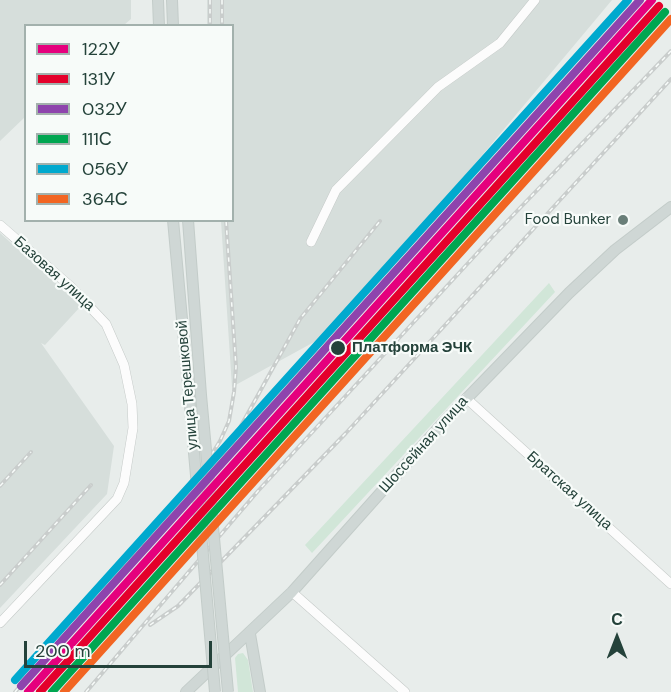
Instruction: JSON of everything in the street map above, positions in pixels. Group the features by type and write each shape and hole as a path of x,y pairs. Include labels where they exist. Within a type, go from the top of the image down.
{"main road":[{"path":"158,0 159,24"},
{"path":"172,0 173,24"},
{"name":"Шоссейная улица","path":"186,692 292,592 466,398 584,278 671,207"},
{"name":"улица Терешковой","path":"173,222 215,692"},
{"name":"улица Терешковой","path":"188,222 201,395 228,692"},
{"path":"250,634 260,692"}],"street":[{"path":"311,242 336,190 438,87 500,43 535,0"},
{"name":"Базовая улица","path":"0,225 92,307 116,343 132,404 133,428 124,483 117,499 0,623"},
{"name":"Братская улица","path":"466,398 671,584"},
{"path":"292,592 405,692"}],"shaded area":[{"path":"0,0 131,0 131,19 125,24 24,24 24,118 0,141"},
{"path":"207,0 612,0 336,330 232,387 221,222 234,222 234,24 207,24"},
{"path":"0,233 81,306 45,345 41,343 114,446 107,494 0,608"}],"green space":[{"path":"549,283 555,292 312,553 305,545"},
{"path":"243,653 248,660 253,692 238,692 235,658 238,654"}],"railway":[{"path":"210,0 210,24"},
{"path":"222,0 222,24"},
{"path":"147,542 639,0"},
{"path":"86,692 258,491 494,235 671,51"},
{"path":"150,625 178,606 346,433 671,79"},
{"path":"232,442 300,319 380,221"},
{"path":"202,470 229,421 234,392 236,367 226,222"},
{"path":"0,486 31,452"},
{"path":"0,585 91,485"},
{"path":"15,692 151,537"}],"transit line":[{"name":"056У","path":"15,680 628,0"},
{"name":"032У","path":"21,686 640,0"},
{"name":"122У","path":"28,692 652,0"},
{"name":"131У","path":"40,692 659,6"},
{"name":"111С","path":"52,692 665,12"},
{"name":"364С","path":"64,692 671,19"}],"place":[{"name":"Food Bunker","path":"623,220"},
{"name":"Платформа ЭЧК","path":"338,348"}]}
